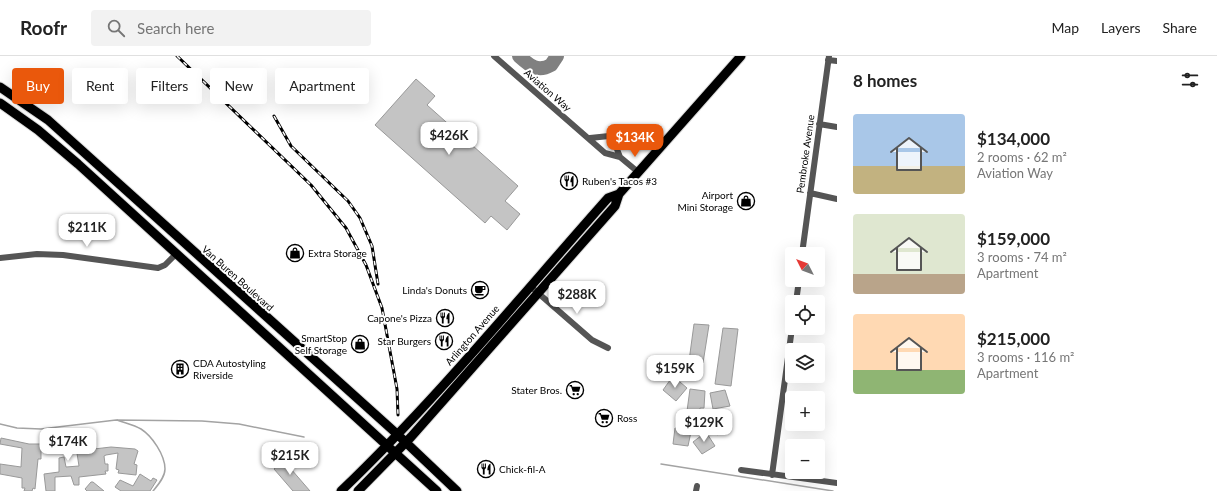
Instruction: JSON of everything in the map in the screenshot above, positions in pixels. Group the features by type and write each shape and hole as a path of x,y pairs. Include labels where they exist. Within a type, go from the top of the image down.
{"main road":[{"name":"Arlington Avenue","path":"358,491 396,454 539,294 615,206 619,194 741,56"},
{"name":"Van Buren Boulevard","path":"0,87 51,122 406,443 457,491"},
{"path":"0,104 38,130 177,254 437,491"},
{"name":"Arlington Avenue","path":"341,491 470,355 608,198 619,194"}],"street":[{"name":"Aviation Way","path":"494,56 590,138 605,153 620,157 638,172"},
{"path":"828,58 837,61"},
{"name":"Pembroke Avenue","path":"803,247 828,58"},
{"path":"820,124 837,127"},
{"name":"Aviation Way","path":"590,138 609,136 613,139 620,157"},
{"path":"810,193 837,198"},
{"path":"0,258 37,254 63,255 158,268 165,265 177,254"},
{"path":"530,286 592,340 608,348"},
{"path":"772,475 791,335"},
{"path":"740,470 837,483 837,480"}],"building":[{"path":"416,79 435,96 427,105 518,186 505,201 520,214 507,230 491,216 485,223 375,125"},
{"path":"694,324 709,325 703,363 689,361"},
{"path":"723,328 738,329 731,386 715,384"},
{"path":"673,376 687,388 676,401 663,390"},
{"path":"690,389 705,391 704,408 700,408 698,428 692,427 688,446 673,444 675,428 681,428 683,411 687,411"},
{"path":"725,390 730,406 713,409 710,393"},
{"path":"714,413 727,422 718,435 705,425"},
{"path":"706,432 715,446 702,454 693,442"},
{"path":"1,438 29,444 45,444 93,438 94,449 111,447 135,449 138,451 134,464 137,465 136,475 118,473 119,470 116,469 118,453 106,455 104,456 105,464 108,464 108,471 105,471 106,474 79,477 79,485 74,485 71,476 55,477 55,491 46,491 44,474 59,472 59,458 64,457 66,467 79,466 76,447 41,451 41,459 38,459 35,489 33,488 32,491 24,491 25,488 22,488 22,478 0,474 0,464 21,467 22,448 0,444"},
{"path":"288,456 296,465 291,469 310,491 293,491 274,469"},
{"path":"140,474 151,481 153,478 157,480 150,491 121,491 115,487 120,480 133,486"},
{"path":"91,482 104,491 87,491 85,489"}],"waterway":[{"path":"0,424 17,428 41,429 116,420 202,421 239,424 304,437"},
{"path":"117,420 141,429 157,446 163,458 165,472 161,481 153,491"},
{"path":"661,464 833,491"}],"taxiway":[{"path":"519,56 530,65 537,68 551,65 557,56"}],"railway":[{"path":"177,56 311,185 346,228 366,265 382,308 397,389 398,415"},
{"path":"274,116 291,146 348,201 360,218 372,246 378,284"}],"place":[{"name":"Ruben's Tacos #3","path":"569,181"},
{"name":"Airport Mini Storage","path":"746,201"},
{"name":"Extra Storage","path":"295,253"},
{"name":"Linda's Donuts","path":"480,290"},
{"name":"Capone's Pizza","path":"445,318"},
{"name":"Star Burgers","path":"444,341"},
{"name":"SmartStop Self Storage","path":"360,344"},
{"name":"CDA Autostyling Riverside","path":"180,369"},
{"name":"Stater Bros.","path":"575,390"},
{"name":"Ross","path":"604,418"},
{"name":"Chick-fil-A","path":"486,469"}]}
